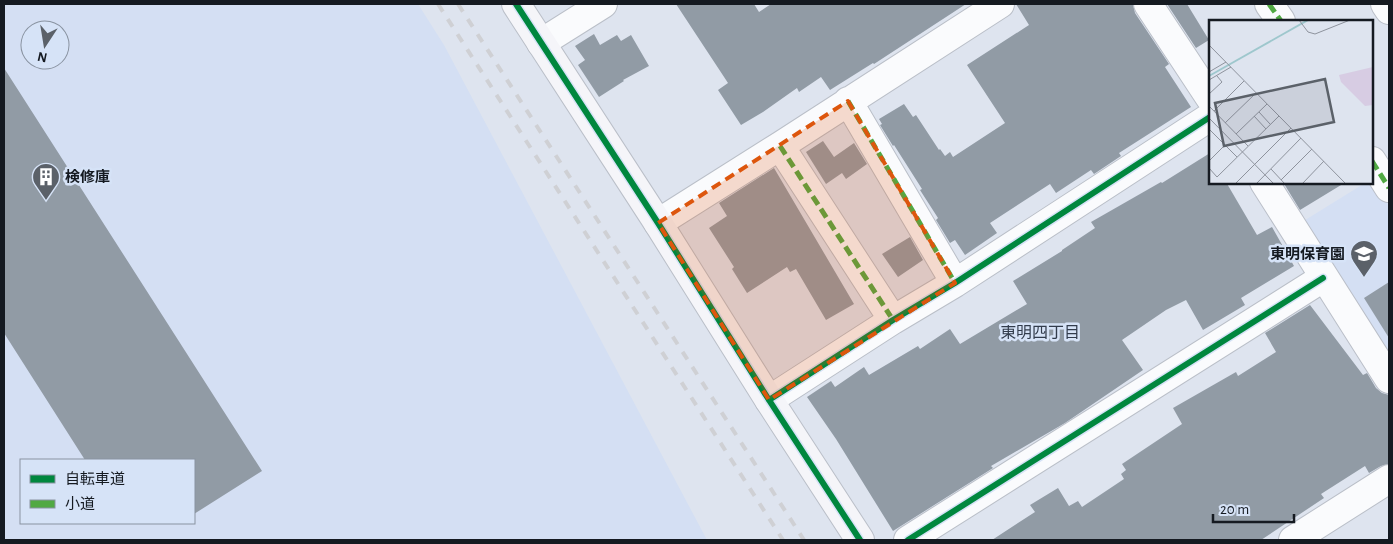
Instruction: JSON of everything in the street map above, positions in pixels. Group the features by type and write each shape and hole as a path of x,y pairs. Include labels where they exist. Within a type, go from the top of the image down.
{"street":[{"path":"516,4 658,222 769,400 860,540"},
{"path":"541,43 602,4"},
{"path":"658,222 1000,4"},
{"path":"1148,4 1209,96"},
{"path":"1269,4 1280,20"},
{"path":"1386,4 1389,10"},
{"path":"848,101 955,283"},
{"path":"769,400 893,320 955,283 1209,118"},
{"path":"780,146 893,320"},
{"path":"1373,163 1389,188"},
{"path":"1265,184 1389,379"},
{"path":"908,540 1324,278"},
{"path":"1293,540 1389,479"}],"highlighted area":[{"path":"848,101 955,283 769,400 658,223"}],"shaded area":[{"path":"4,4 418,4 444,45 707,540 4,540"},
{"name":"東明保育園","path":"1373,182 1389,206 1389,356 1302,222 1363,184 1373,184"}],"building":[{"path":"676,4 754,4 759,12 771,4 966,4 874,64 830,90 821,77 799,92 797,88 741,125 718,90 728,83"},
{"path":"1016,4 1133,4 1135,13 1169,64 1165,67 1191,107 1119,153 1121,156 1094,174 1091,170 1056,193 1050,184 990,223 997,233 965,255 955,240 950,243 936,220 938,218 920,190 922,189 880,125 882,124 879,119 904,104 913,117 916,115 939,150 945,156 950,152 953,157 1005,123 967,65 1029,25"},
{"path":"1167,4 1187,4 1209,40 1196,48"},
{"path":"594,34 600,45 617,35 621,41 631,35 649,66 623,80 599,97 578,65 585,60 575,46"},
{"name":"検修庫","path":"4,68 262,471 195,513 195,459 84,459 4,333"},
{"path":"823,141 834,157 854,143 867,164 846,179 842,173 826,184 806,152"},
{"path":"1209,154 1209,184 1227,184 1257,235 1272,227 1294,266 1241,298 1245,305 1203,330 1186,300 1166,310 1122,340 1143,370 1065,423 991,466 993,468 893,531 836,439 807,397 831,381 835,387 864,367 869,375 918,346 920,349 950,329 960,344 1027,304 1013,281 1095,228 1091,222 1162,183"},
{"path":"774,168 854,304 826,320 796,269 790,272 787,267 747,293 732,269 734,267 709,228 727,216 719,203"},
{"path":"1284,184 1343,184 1300,210"},
{"path":"910,237 923,260 898,277 882,254"},
{"path":"1389,282 1389,338 1364,298"},
{"path":"1310,305 1363,375 1367,373 1376,388 1382,393 1389,395 1389,464 1369,473 1365,466 1321,494 1324,498 1261,540 992,540 1035,512 1030,505 1058,488 1069,506 1078,501 1082,507 1124,479 1121,474 1126,470 1122,464 1182,424 1173,408 1236,372 1238,376 1276,352 1265,333"}],"railway":[{"path":"438,4 783,540"},
{"path":"458,4 804,540"}],"marked path":[{"path":"1269,4 1280,20"},
{"path":"848,101 955,283"},
{"path":"780,146 893,320"},
{"path":"1373,163 1389,188"}],"cycle path":[{"path":"516,4 860,540"},
{"path":"769,400 893,320 955,283 1209,118"},
{"path":"908,540 1323,278"}],"place":[{"name":"検修庫","path":"46,201"},
{"name":"東明保育園","path":"1364,278"}],"district":[{"name":"東明四丁目","path":"1040,333"}]}
